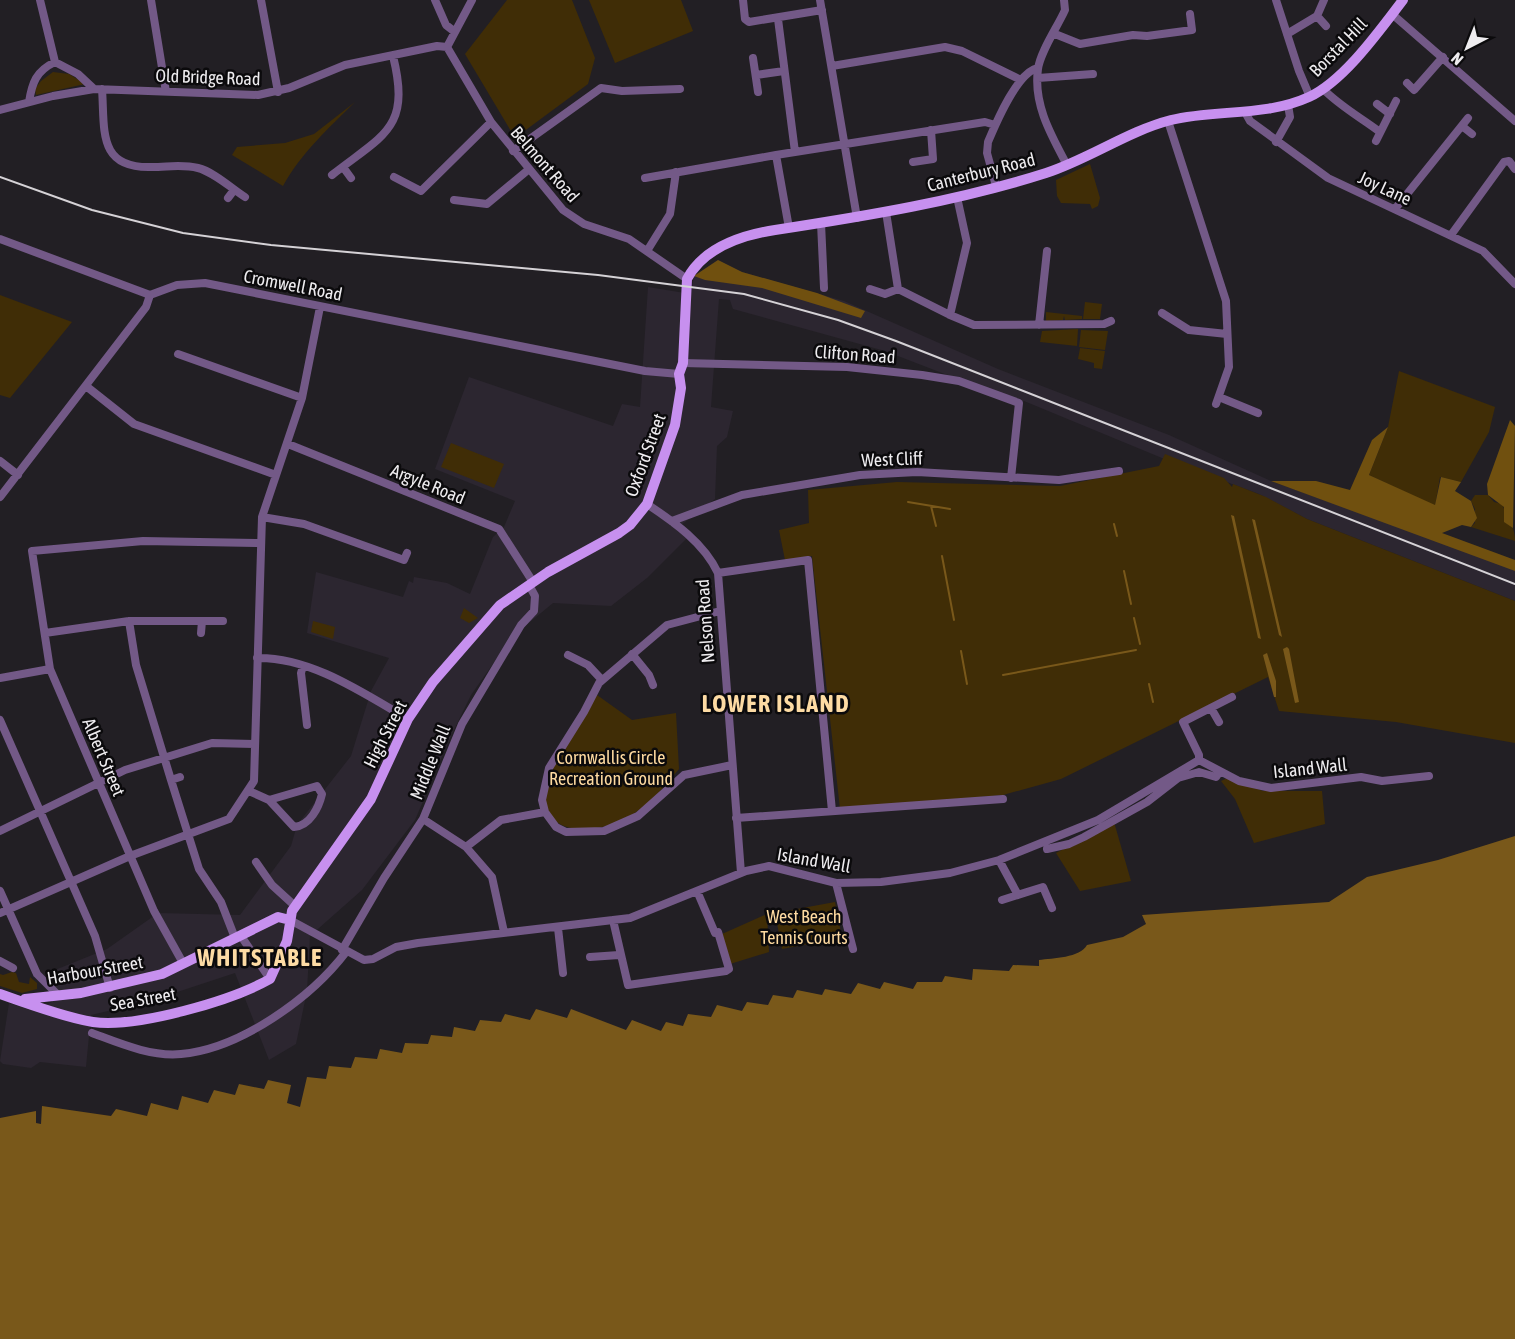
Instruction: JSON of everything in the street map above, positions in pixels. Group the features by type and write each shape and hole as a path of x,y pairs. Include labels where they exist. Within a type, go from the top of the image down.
{"main road":[{"name":"Borstal Hill","path":"1288,105 1310,97 1323,89 1344,69 1403,0"},
{"name":"Canterbury Road","path":"687,279 709,256 728,242 754,234 857,218 957,197 1067,165 1168,121 1195,115 1245,112 1288,105"},
{"name":"Oxford Street","path":"531,584 619,534 630,525 647,504 675,425 681,388 687,279"},
{"name":"High Street","path":"270,980 287,941 295,906 371,798 408,719 433,682 489,616 531,584"},
{"name":"Harbour Street","path":"0,994 19,1000 110,988 162,974 278,917 290,920"},
{"name":"Sea Street","path":"19,1000 95,1022 134,1020 228,998 270,980"},
{"path":"51,1009 47,1001 53,995"}],"street":[{"path":"40,0 55,62 78,74 98,89 106,144 116,158 131,166 172,165 200,168 245,196"},
{"path":"151,0 166,92"},
{"path":"261,0 278,92"},
{"path":"435,0 446,25 455,32"},
{"path":"447,47 472,0"},
{"path":"743,0 745,19 749,22 822,10"},
{"path":"820,0 857,218"},
{"path":"1064,0 1065,10 1038,68 1038,78 1045,123 1067,165"},
{"path":"1276,0 1310,97"},
{"path":"1287,34 1317,16 1324,0"},
{"path":"1055,34 1080,44 1133,35 1192,30 1190,14"},
{"path":"1392,14 1515,122"},
{"path":"1317,16 1326,26"},
{"path":"778,19 795,152"},
{"name":"Old Bridge Road","path":"0,110 98,89 231,96 278,92 345,65 437,46 447,47"},
{"name":"Belmont Road","path":"447,47 491,122 563,210 574,219 630,239 687,279"},
{"path":"832,66 945,47 962,51 1021,80"},
{"path":"332,175 383,136 394,120 399,96 393,56"},
{"path":"1407,83 1414,90 1443,57"},
{"path":"753,58 758,92"},
{"path":"29,102 35,78 55,62"},
{"path":"996,186 987,153 988,142 995,125 1021,80 1030,70 1038,68"},
{"path":"756,75 784,71"},
{"path":"1038,78 1093,74"},
{"path":"513,151 601,88 622,91 680,89"},
{"path":"1323,89 1346,112 1354,113 1380,132"},
{"path":"1376,141 1396,101"},
{"path":"1377,104 1390,114"},
{"path":"1276,142 1290,117 1288,105"},
{"name":"Joy Lane","path":"1245,112 1250,121 1276,142 1328,178 1452,235 1487,254 1515,284"},
{"path":"1395,209 1468,118"},
{"path":"1168,121 1226,301 1229,367 1218,401 1258,413"},
{"path":"394,177 421,192 491,122"},
{"path":"645,178 931,130 985,122 995,125"},
{"path":"1462,126 1472,134"},
{"path":"914,162 933,159 931,130"},
{"path":"776,155 789,228"},
{"path":"1452,235 1503,162 1509,161 1515,169"},
{"path":"343,167 351,178"},
{"path":"454,201 487,204 528,170"},
{"path":"648,251 670,214 676,172"},
{"path":"228,198 234,190"},
{"path":"950,315 967,243 957,197"},
{"path":"886,212 898,289"},
{"path":"821,223 824,288"},
{"path":"0,239 150,295 147,307 0,497"},
{"path":"1039,325 1047,251"},
{"name":"Cromwell Road","path":"150,295 177,285 205,283 645,371 681,369"},
{"path":"870,289 885,294 898,289 974,325 1104,324 1111,321"},
{"path":"0,913 130,856 229,819 249,791 254,781 262,517 302,398 320,307"},
{"path":"1162,314 1189,330 1227,334"},
{"path":"178,354 302,398"},
{"name":"Clifton Road","path":"681,369 847,367 959,381 1019,403 1011,478"},
{"path":"86,386 134,424 276,474"},
{"name":"Argyle Road","path":"288,444 499,529 531,584"},
{"path":"0,461 18,475"},
{"name":"West Cliff","path":"672,521 742,495 825,479 917,472 1011,478 1074,479 1119,471"},
{"name":"Nelson Road","path":"647,504 672,521 703,551 717,573 741,873"},
{"path":"262,517 304,524 404,560 407,553"},
{"name":"Albert Street","path":"183,963 154,911 50,669 32,551 143,541 261,543"},
{"path":"717,573 808,560 832,811"},
{"name":"Middle Wall","path":"92,1033 130,1047 182,1054 234,1039 284,1009 326,979 384,878 423,819 462,724 520,625 534,611 535,596 531,584"},
{"path":"720,611 667,625 602,680 549,768 542,800 544,812 555,827 566,832 604,831 638,816 684,775 732,765"},
{"path":"45,633 129,621 223,621"},
{"path":"129,621 136,665 171,780 191,833 200,869 213,887 238,937 270,980"},
{"path":"201,633 202,621"},
{"path":"632,654 649,675 653,685"},
{"path":"568,655 588,665 602,680"},
{"path":"257,658 283,660 303,666 408,719"},
{"path":"303,666 301,673 307,724"},
{"path":"0,678 50,669"},
{"path":"1199,760 1199,755 1183,722 1232,697"},
{"path":"1211,708 1219,722"},
{"path":"0,720 72,881 105,966 110,988"},
{"path":"0,831 98,782 164,757 218,742 254,744"},
{"name":"Island Wall","path":"290,920 344,951 364,960 373,959 402,946 504,932 558,928 635,916 741,873 769,866 836,883 881,882 926,877 999,860 1098,820 1199,760 1246,783 1271,788 1361,777 1382,781 1429,776"},
{"path":"1047,849 1069,844 1084,837 1154,797 1178,778 1199,772 1216,777 1220,771"},
{"path":"171,780 180,777"},
{"path":"249,791 269,800 294,827 300,827 319,806 321,794 317,786 269,800"},
{"path":"736,819 1003,799"},
{"path":"466,847 501,820 544,812"},
{"path":"423,819 466,847 492,877 504,932"},
{"path":"999,860 1018,895"},
{"path":"256,862 272,885 295,906"},
{"path":"836,883 853,949"},
{"path":"1002,900 1043,887 1052,908"},
{"path":"0,891 37,974 53,995"},
{"path":"613,920 619,955 628,985 726,971 729,969 718,932 715,933 697,891"},
{"path":"558,928 563,973"},
{"path":"590,957 619,955"},
{"path":"0,961 13,968"}],"shaded area":[{"path":"718,260 742,272 844,301 998,369 1169,435 1271,481 1515,569 1515,601 1307,519 1259,494 1162,458 1024,401 1020,403 885,351 733,309 730,300 719,299 711,407 733,411 727,437 717,446 715,499 676,529 687,538 647,578 611,606 553,603 512,637 471,695 415,820 362,890 310,936 307,991 296,1044 269,1060 235,973 150,1001 91,1015 86,1067 40,1062 31,1068 3,1064 0,1061 9,1003 34,1011 52,1002 45,974 107,949 158,913 240,915 291,846 297,825 351,756 371,691 389,658 307,633 316,572 403,597 409,581 413,583 414,577 447,583 470,594 493,537 504,527 515,501 435,469 469,377 613,426 622,404 640,407 648,287 691,294 694,276"},
{"path":"718,260 742,272 817,293 865,311 861,318 762,288 705,280 694,276"},
{"path":"1510,420 1515,426 1513,528 1504,522 1504,507 1488,495 1487,484"},
{"path":"1388,427 1369,475 1435,505 1441,477 1461,482 1455,491 1471,501 1477,518 1471,527 1462,525 1442,533 1515,560 1515,571 1271,481 1316,481 1350,490 1372,440"},
{"path":"1231,515 1234,516 1261,639 1258,638"},
{"path":"1252,519 1255,520 1282,637 1279,635"},
{"path":"1287,647 1299,702 1295,703 1283,649"},
{"path":"1267,653 1276,681 1276,697 1274,697 1263,655"},
{"path":"1515,836 1515,1339 0,1339 0,1118 36,1111 36,1123 41,1124 42,1106 111,1116 116,1109 147,1116 151,1103 178,1110 182,1096 208,1103 214,1090 235,1095 239,1084 264,1089 268,1080 291,1085 287,1103 300,1107 307,1077 326,1079 329,1066 351,1068 355,1057 377,1059 380,1049 402,1053 405,1043 428,1044 431,1035 452,1037 454,1027 475,1031 480,1020 501,1022 505,1014 530,1020 536,1009 567,1018 571,1009 626,1030 632,1020 661,1031 666,1022 683,1026 688,1014 711,1017 717,1005 742,1011 747,1002 768,1005 773,995 793,998 797,990 822,995 825,989 851,994 858,983 880,989 884,982 913,989 917,982 942,982 945,976 972,980 973,969 1009,971 1013,965 1039,966 1039,960 1072,955 1079,953 1087,945 1123,937 1146,924 1142,915 1329,902 1367,877 1438,860"}],"green space":[{"path":"507,0 572,0 595,58 588,84 515,138 465,54"},
{"path":"589,0 681,0 693,31 615,63"},
{"path":"53,72 69,74 85,84 36,95 35,89"},
{"path":"355,102 307,152 283,186 232,155 237,147 285,143 314,134"},
{"path":"1090,164 1100,198 1098,206 1092,209 1090,204 1061,203 1057,196 1056,180"},
{"path":"0,295 72,322 10,398 0,395"},
{"path":"1085,302 1102,304 1100,319 1083,319"},
{"path":"1046,312 1082,316 1082,319 1065,320 1064,316 1063,320 1046,321"},
{"path":"1078,329 1077,346 1040,342 1042,331"},
{"path":"1081,330 1108,331 1105,350 1079,347"},
{"path":"1080,348 1105,351 1102,369 1094,368 1094,363 1078,359"},
{"path":"1399,371 1495,407 1489,432 1461,482 1440,477 1435,506 1369,475 1388,427"},
{"path":"451,443 504,464 494,488 441,467"},
{"path":"1165,454 1224,478 1232,487 1233,484 1266,497 1307,519 1515,601 1515,743 1396,722 1279,711 1268,677 1061,779 1003,795 840,809 812,556 785,560 779,530 809,523 808,490 897,482 1060,486 1159,466"},
{"path":"1475,495 1488,495 1494,502 1502,504 1512,527 1515,541 1471,527 1475,523 1475,509 1471,501"},
{"path":"464,608 478,618 469,623 460,618"},
{"path":"313,621 335,627 333,639 311,632"},
{"name":"Cornwallis Circle Recreation Ground","path":"597,695 632,720 676,713 679,769 655,797 625,819 598,828 570,828 559,823 550,815 546,803 546,787 554,762"},
{"path":"1227,778 1263,791 1322,791 1325,824 1254,843 1235,799 1221,781"},
{"path":"1114,822 1131,881 1080,891 1056,853"},
{"name":"West Beach Tennis Courts","path":"835,902 842,938 782,949 775,913"},
{"name":"West Beach Tennis Courts","path":"767,914 769,952 730,964 722,934"},
{"path":"16,973 19,982 29,984 30,977 37,983 37,989 22,993 0,986 0,974"}],"waterway":[{"path":"908,502 950,509"},
{"path":"931,506 936,526"},
{"path":"1114,524 1117,536"},
{"path":"942,556 954,620"},
{"path":"1124,571 1131,604"},
{"path":"1134,618 1140,644"},
{"path":"1003,675 1136,650"},
{"path":"961,651 967,684"},
{"path":"1149,684 1153,702"}],"railway":[{"path":"0,177 92,210 183,233 271,245 598,275 744,294 838,320 896,341 1515,584"}],"district":[{"name":"LOWER ISLAND","path":"776,703"},
{"name":"WHITSTABLE","path":"260,957"}]}
